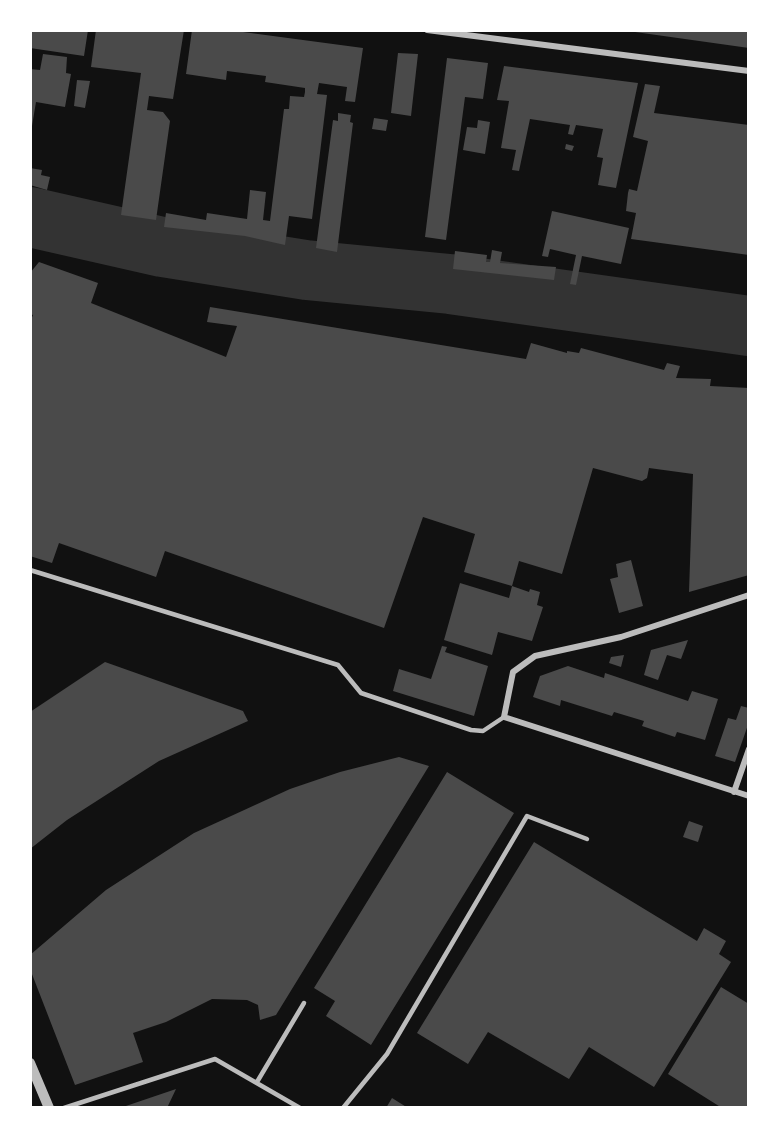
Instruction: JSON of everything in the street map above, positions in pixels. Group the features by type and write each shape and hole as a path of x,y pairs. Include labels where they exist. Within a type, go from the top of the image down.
{"street":[{"path":"429,30 749,71"},
{"path":"749,595 621,637 535,656 513,672 504,717 749,796"},
{"path":"734,792 749,749"},
{"path":"30,1063 49,1108"}],"lane":[{"path":"30,570 338,665 361,693 471,730 483,731 504,717"},
{"path":"344,1108 387,1054 527,816 587,839"},
{"path":"257,1082 304,1003"},
{"path":"64,1108 215,1059 300,1108"}],"building":[{"path":"30,30 88,30 84,56 30,48"},
{"path":"96,30 184,30 173,99 149,96 147,110 163,112 170,121 156,220 121,215 141,73 91,67"},
{"path":"192,30 228,30 363,48 355,102 345,101 347,87 319,83 317,94 327,95 312,219 289,216 285,245 245,236 164,227 166,213 206,220 207,213 247,219 250,190 266,192 263,220 270,221 284,109 289,109 290,96 304,97 305,92 305,88 265,82 266,76 227,71 226,80 186,74"},
{"path":"749,30 749,48 628,31"},
{"path":"398,53 418,54 411,116 391,113"},
{"path":"43,54 67,57 66,73 71,74 65,107 36,102 30,138 30,69 40,70"},
{"path":"447,58 488,63 483,99 465,97 446,240 425,237"},
{"path":"504,66 638,83 616,188 598,185 603,158 597,157 603,129 576,125 573,135 568,134 570,125 530,119 519,171 512,170 516,150 501,148 509,101 497,100"},
{"path":"77,80 90,81 85,108 74,106"},
{"path":"645,84 660,86 654,113 749,125 749,255 631,239 636,213 626,211 628,193 629,189 637,191 648,141 633,137"},
{"path":"338,113 351,115 350,122 353,123 337,252 316,248 333,120 338,121"},
{"path":"374,118 388,120 386,131 372,129"},
{"path":"478,120 490,122 485,154 463,150 467,127 477,128"},
{"path":"566,144 574,146 572,151 565,149"},
{"path":"30,168 42,170 41,175 50,177 47,190 30,185"},
{"path":"552,211 629,228 621,264 582,256 576,285 570,284 576,255 550,249 548,257 542,256"},
{"path":"492,250 502,252 500,263 556,267 554,280 453,269 455,251 487,255 486,262 490,262"},
{"path":"39,262 98,283 91,303 226,357 237,326 207,322 210,307 526,359 531,343 567,353 567,351 579,353 581,348 664,370 667,363 680,366 676,378 711,379 710,386 749,388 749,575 689,592 693,474 649,468 647,478 642,481 593,468 562,574 519,561 512,586 464,572 475,534 423,517 384,628 165,551 156,577 59,543 52,563 30,556 30,322 33,315 30,314 30,273"},
{"path":"631,560 643,606 619,613 610,579 618,577 616,564"},
{"path":"460,583 509,598 512,586 529,592 530,589 540,592 537,605 543,607 532,641 498,632 492,655 444,640"},
{"path":"688,640 681,659 667,655 658,680 644,675 651,650"},
{"path":"442,646 447,647 445,652 488,666 474,716 393,691 399,669 431,679"},
{"path":"624,655 621,667 609,663 611,657"},
{"path":"105,662 243,711 248,721 159,761 67,820 30,849 30,712"},
{"path":"568,666 604,678 605,673 688,701 692,691 718,699 705,740 677,732 675,737 642,726 644,721 614,712 612,716 561,700 560,706 533,697 540,676"},
{"path":"741,706 749,708 749,722 735,762 715,756 728,718 736,720"},
{"path":"399,757 429,766 276,1015 260,1020 258,1005 247,1000 212,999 166,1022 133,1033 143,1062 75,1085 30,969 30,955 106,890 194,833 290,789 340,772"},
{"path":"447,772 514,813 371,1045 326,1016 335,1001 314,988"},
{"path":"689,821 703,826 698,842 683,837"},
{"path":"534,842 697,941 704,928 726,941 719,954 731,962 654,1087 589,1047 569,1079 488,1032 468,1064 417,1033"},
{"path":"721,987 749,1004 749,1103 746,1108 722,1108 668,1074"},
{"path":"176,1089 167,1108 120,1108"},
{"path":"392,1098 408,1108 386,1108"}],"waterway":[{"path":"30,217 162,247 306,270 450,284 749,326"}]}
